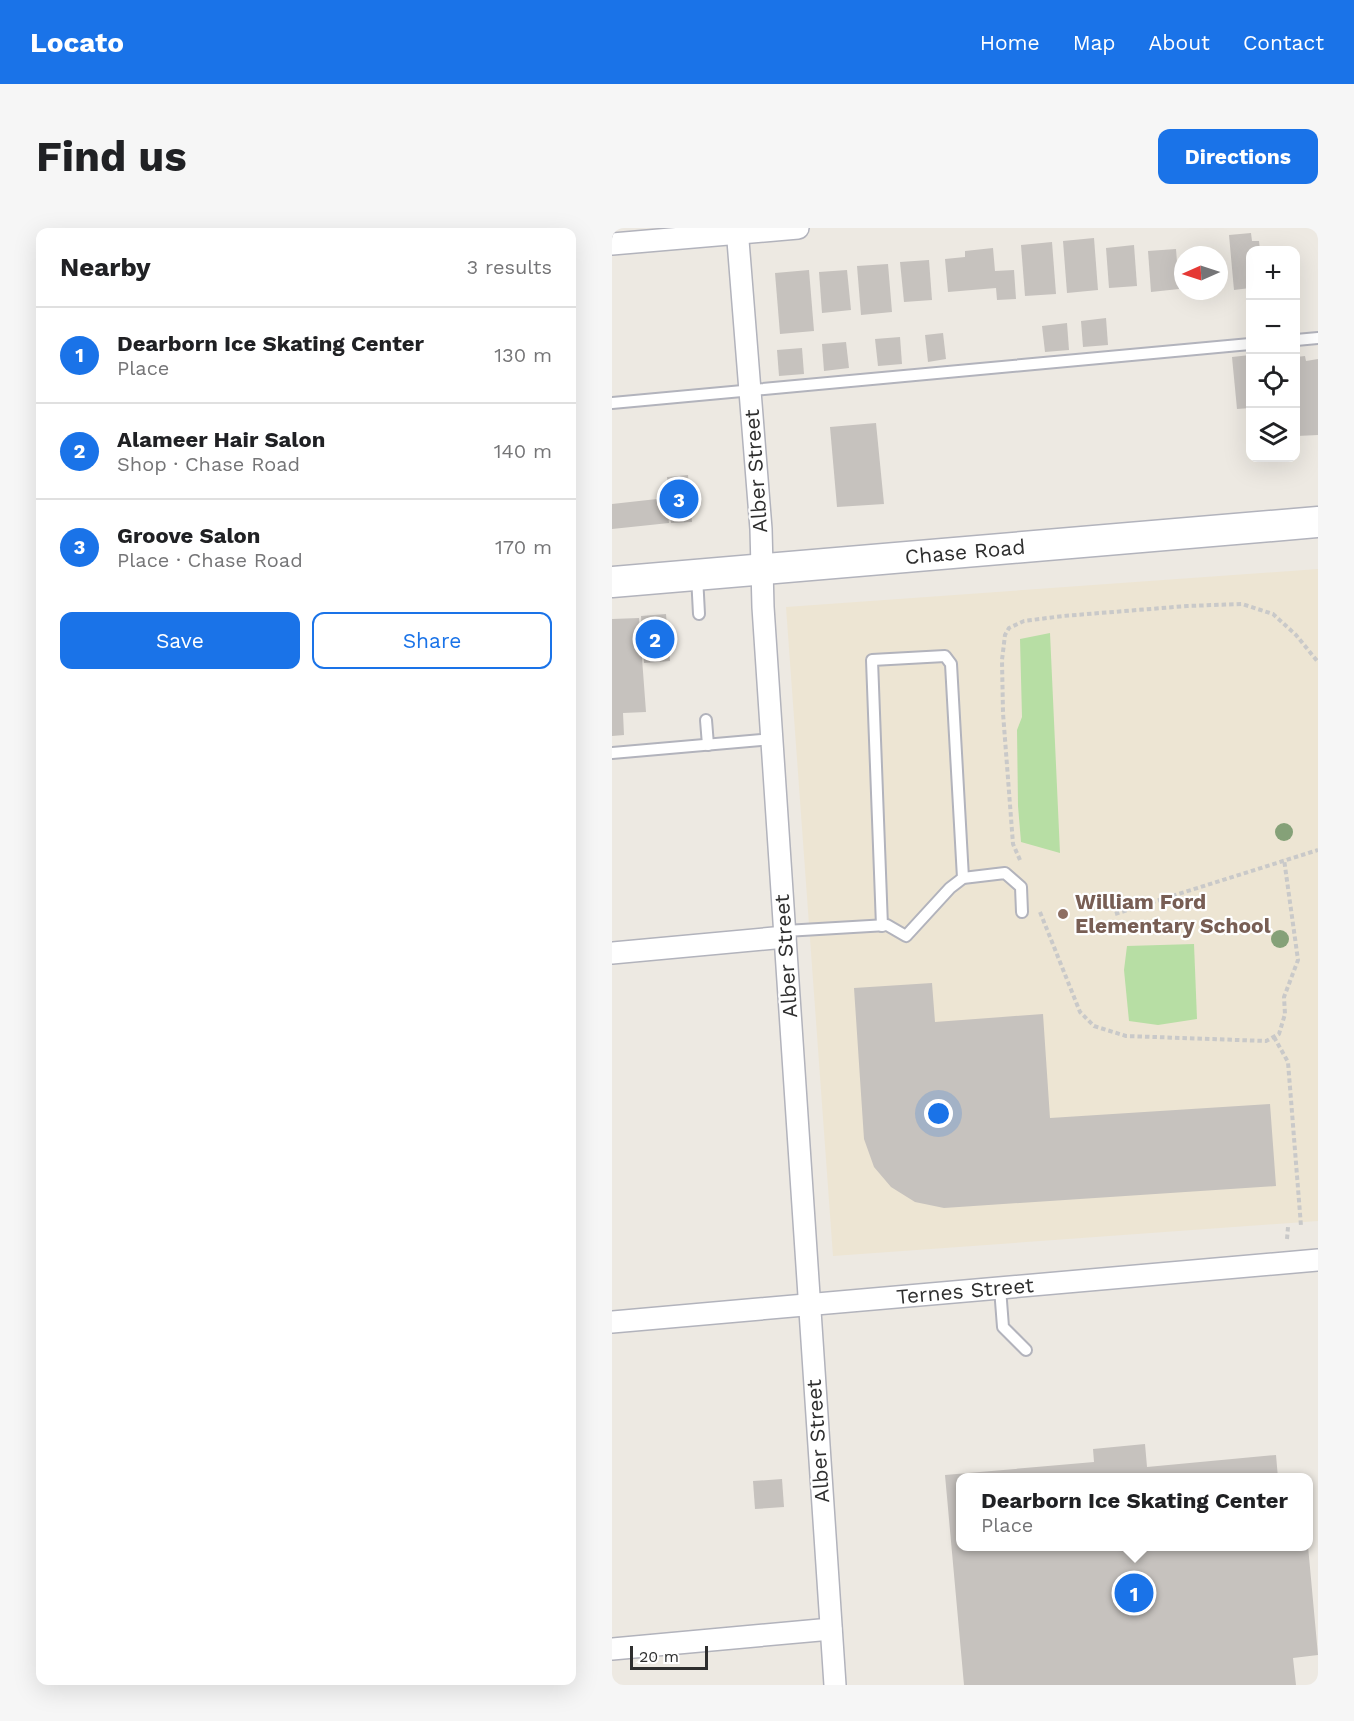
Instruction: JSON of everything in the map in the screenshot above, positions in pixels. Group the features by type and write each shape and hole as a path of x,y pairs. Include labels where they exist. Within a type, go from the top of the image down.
{"street":[{"path":"612,244 737,231 798,228"},
{"name":"Alber Street","path":"737,231 763,570 772,739 835,1685"},
{"name":"Chase Road","path":"612,582 1318,522"},
{"path":"612,953 785,934"},
{"name":"Ternes Street","path":"612,1322 1318,1260"},
{"path":"612,1649 831,1629"}],"lane":[{"path":"1300,340 1318,338"},
{"path":"612,403 1246,344"},
{"path":"697,575 699,614"},
{"path":"882,926 872,660 945,657 951,664 963,878"},
{"path":"706,720 708,745"},
{"path":"612,753 772,739"},
{"path":"785,934 887,925 906,936 950,888 963,878 1005,873 1021,887 1022,912"},
{"path":"1000,1288 1003,1327 1026,1350"}],"path":[{"path":"1022,865 1013,844 1003,714 1002,660 1005,635 1009,628 1024,621 1062,616 1242,604 1273,614 1296,634 1318,662"},
{"path":"1115,914 1318,850"},
{"path":"1038,907 1080,1012 1094,1026 1126,1036 1266,1041 1279,1034 1285,1014 1284,997 1298,960 1284,859"},
{"path":"1274,1036 1288,1062 1301,1226"},
{"path":"1287,1239 1288,1227"}],"shaded area":[{"name":"William Ford Elementary School","path":"1318,569 1318,1221 833,1256 786,607"}],"green space":[{"path":"1050,633 1060,853 1021,842 1018,806 1017,730 1022,717 1020,639"},
{"path":"1194,944 1197,1019 1158,1025 1129,1021 1124,970 1127,946"}],"building":[{"path":"1251,233 1252,241 1259,241 1260,246 1246,246 1246,288 1234,290 1229,235"},
{"path":"1094,238 1098,290 1067,293 1063,241"},
{"path":"1052,242 1056,294 1025,296 1021,245"},
{"path":"1134,245 1137,286 1109,288 1106,248"},
{"path":"993,248 995,271 1014,270 1016,299 997,300 996,288 948,292 945,259 965,257 965,251"},
{"path":"1174,249 1174,290 1151,292 1148,251"},
{"path":"929,260 932,300 904,302 900,262"},
{"path":"888,264 892,312 861,315 857,266"},
{"path":"809,270 814,331 780,334 775,273"},
{"path":"847,270 851,310 822,313 819,272"},
{"path":"1106,318 1108,345 1083,347 1081,321"},
{"path":"1067,323 1069,350 1045,352 1042,326"},
{"path":"943,333 946,359 928,362 925,335"},
{"path":"900,337 902,364 878,366 875,339"},
{"path":"846,342 849,368 824,371 822,344"},
{"path":"802,348 804,374 779,376 777,350"},
{"path":"1246,355 1246,408 1237,409 1232,357"},
{"path":"1305,356 1306,361 1318,359 1318,435 1300,436 1300,357"},
{"path":"876,423 884,504 837,507 830,427"},
{"path":"688,475 692,522 671,523 667,477"},
{"path":"666,498 669,523 612,529 612,504"},
{"path":"666,614 670,661 644,663 641,616"},
{"path":"639,618 646,712 623,713 624,735 612,736 612,619"},
{"path":"932,983 935,1022 1043,1014 1050,1118 1270,1104 1276,1186 944,1208 915,1202 891,1187 874,1167 864,1139 854,988"},
{"path":"1145,1444 1147,1467 1276,1455 1278,1473 968,1473 1094,1462 1093,1449"},
{"path":"956,1474 956,1551 1308,1551 1318,1655 1293,1658 1296,1685 964,1685 945,1475"},
{"path":"782,1479 784,1507 755,1509 753,1481"}],"place":[{"name":"Groove Salon","path":"679,499"},
{"name":"Alameer Hair Salon","path":"655,639"},
{"name":"William Ford Elementary School","path":"1063,914"},
{"name":"Dearborn Ice Skating Center","path":"1134,1593"}]}
